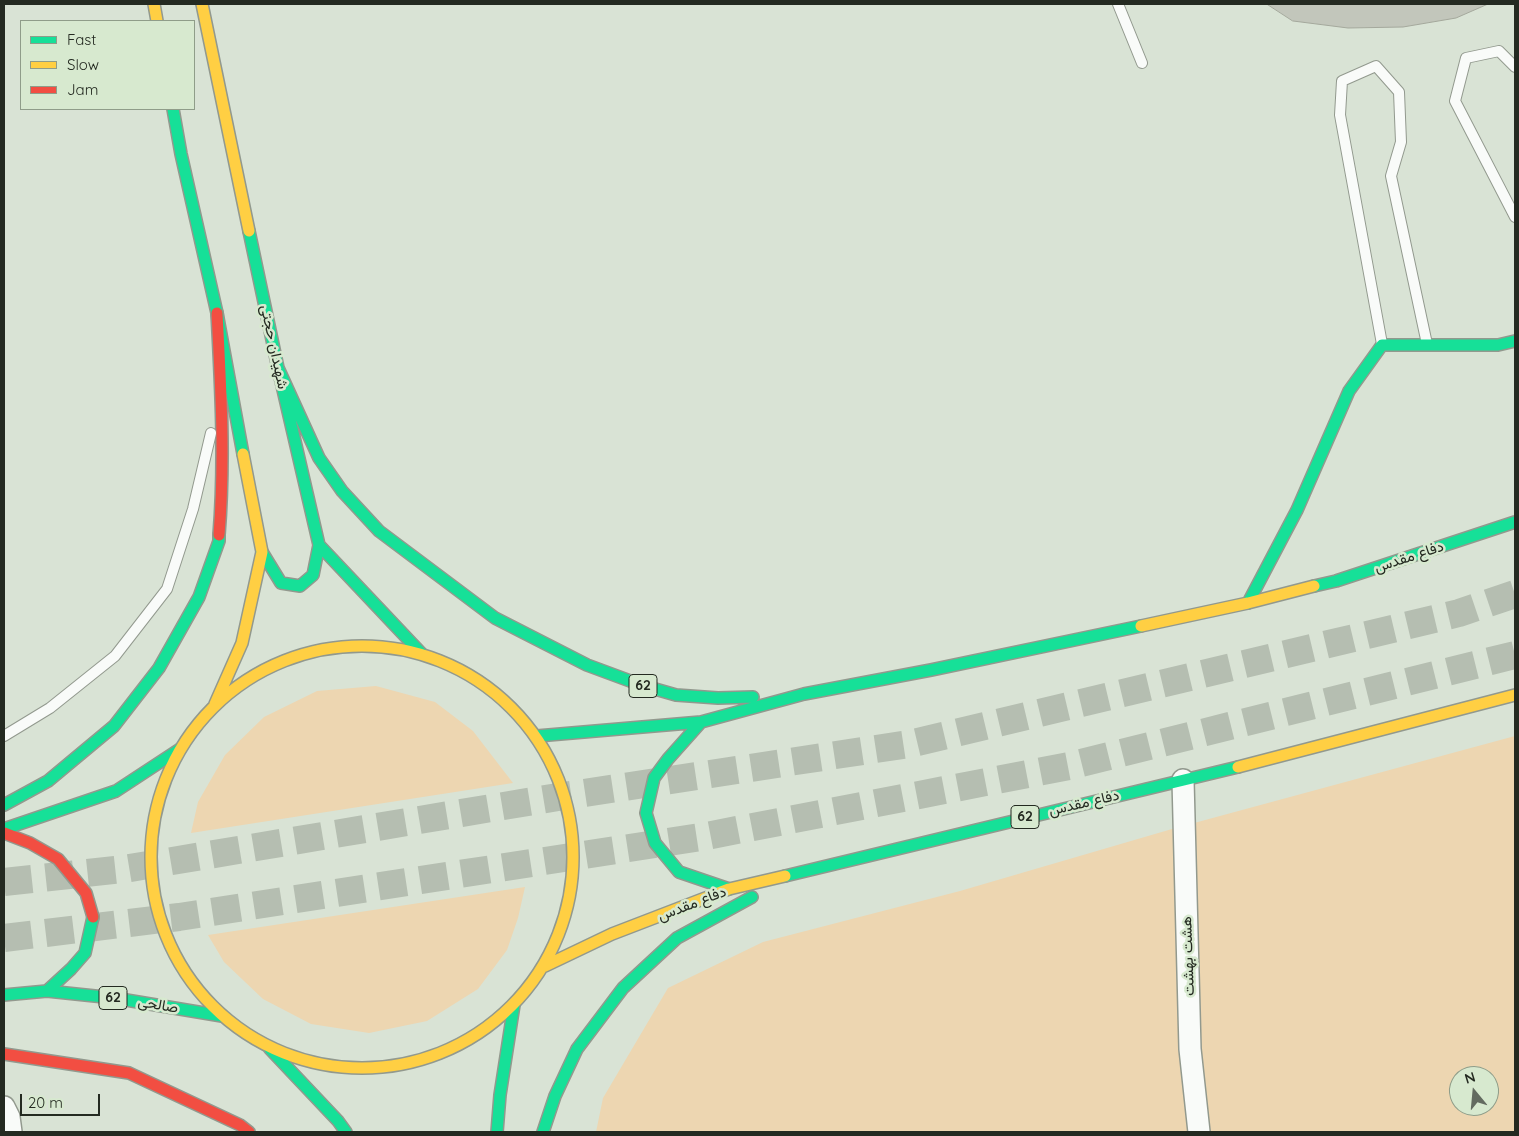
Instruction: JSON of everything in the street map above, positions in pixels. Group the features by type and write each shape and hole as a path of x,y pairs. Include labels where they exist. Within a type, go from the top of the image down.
{"main road":[{"path":"154,4 157,20"},
{"name":"شهیدان حجتی","path":"202,4 278,368 319,545"},
{"path":"173,110 181,154 217,313 262,552 281,583 300,586 313,575 319,545"},
{"path":"4,805 48,782 114,726 159,668 199,597 219,541 222,502 221,390 217,313"},
{"path":"1248,603 1297,510 1349,391 1382,344 1498,345 1515,340"},
{"name":"62","path":"278,368 319,458 342,491 378,531 495,618 588,664 641,686 676,695 718,698 804,694"},
{"name":"دفاع مقدس","path":"537,736 701,722 804,694 931,670 1248,603 1336,581 1515,522"},
{"path":"319,545 421,653"},
{"path":"215,704 242,643 262,552"},
{"path":"366,645 421,653 486,685 537,736 564,790 575,850 568,910 545,966 514,1005 460,1045 397,1066 330,1066 267,1047 244,1033 222,1016 184,972 159,919 150,861 157,803 180,749 196,726 215,704 260,672 311,652 366,645"},
{"name":"دفاع مقدس","path":"545,966 612,934 729,889 1183,780 1452,713 1515,695"},
{"path":"701,722 654,778 646,813 655,844 678,872 729,889"},
{"path":"4,829 116,791 180,749"},
{"path":"4,834 30,843 58,859 86,892 93,916 85,953 47,991"},
{"name":"62","path":"543,1132 555,1096 577,1049 623,988 677,938 735,905 832,863"},
{"name":"صالحی","path":"4,994 47,991 114,998 222,1016"},
{"path":"497,1132 500,1095 514,1005"},
{"path":"267,1047 338,1121 346,1132"},
{"path":"4,1054 128,1073 240,1125 249,1132"}],"street":[{"name":"هشت بهشت","path":"1183,780 1190,1049 1199,1132"},
{"path":"4,1108 9,1117 11,1132"}],"lane":[{"path":"1118,4 1142,63"},
{"path":"1515,67 1499,51 1466,58 1455,101 1515,217"},
{"path":"1382,344 1340,115 1342,81 1376,66 1399,92 1401,142 1391,176 1428,345"},
{"path":"4,736 50,708 115,656 168,589 193,508 221,390"}],"shaded area":[{"path":"376,686 435,702 473,731 513,783 191,833 198,802 225,755 264,717 317,691"},
{"path":"1515,736 1515,1132 596,1132 603,1098 668,988 763,942 960,891 1172,829"},
{"path":"525,887 518,918 507,950 478,989 427,1021 369,1033 311,1024 263,999 224,962 208,935"}],"building":[{"path":"1267,4 1488,4 1456,18 1403,27 1348,28 1293,21"}],"tunnel":[{"path":"4,882 124,869 564,796 909,744 1459,613 1515,594"},
{"path":"4,938 179,917 701,837 1069,766 1515,655"}],"traffic: fast":[{"path":"173,110 181,154 217,313 243,454"},
{"path":"249,231 278,368 319,545 421,653"},
{"path":"1248,603 1297,510 1349,391 1382,345 1498,345 1515,341"},
{"path":"278,368 319,458 342,491 379,531 495,618 587,665 641,685 676,695 718,698 753,697"},
{"path":"1314,586 1336,581 1515,522"},
{"path":"4,805 48,781 114,726 159,668 199,597 219,541 219,535"},
{"path":"262,552 281,583 300,586 313,575 319,545"},
{"path":"537,736 701,722 804,694 931,670 1141,626"},
{"path":"701,722 654,778 646,813 655,843 679,872 729,889"},
{"path":"4,829 116,791 180,749"},
{"path":"785,876 1238,767"},
{"path":"543,1132 555,1096 577,1049 623,988 677,938 752,897"},
{"path":"47,991 85,953 93,917"},
{"path":"4,995 47,991 114,998 222,1016"},
{"path":"497,1132 500,1095 514,1005"},
{"path":"270,1049 338,1121 346,1132"}],"traffic: slow":[{"path":"154,4 157,20"},
{"path":"202,4 249,231"},
{"path":"215,704 242,643 262,552 243,454"},
{"path":"1141,626 1248,603 1314,586"},
{"path":"362,646 403,650 443,662 479,682 511,708 537,740 557,776 569,816 573,857 569,898 557,938 537,974 511,1006 479,1032 443,1052 403,1064 362,1068 321,1064 281,1052 245,1032 213,1006 187,974 167,938 155,898 151,857 155,816 167,776 187,740 213,708 245,682 281,662 321,650 362,646"},
{"path":"1238,767 1515,695"},
{"path":"545,966 612,934 729,889 785,876"}],"traffic: jam":[{"path":"217,313 222,452 219,535"},
{"path":"4,833 30,843 58,859 86,893 93,917"},
{"path":"4,1054 129,1073 240,1125 249,1132"}]}
